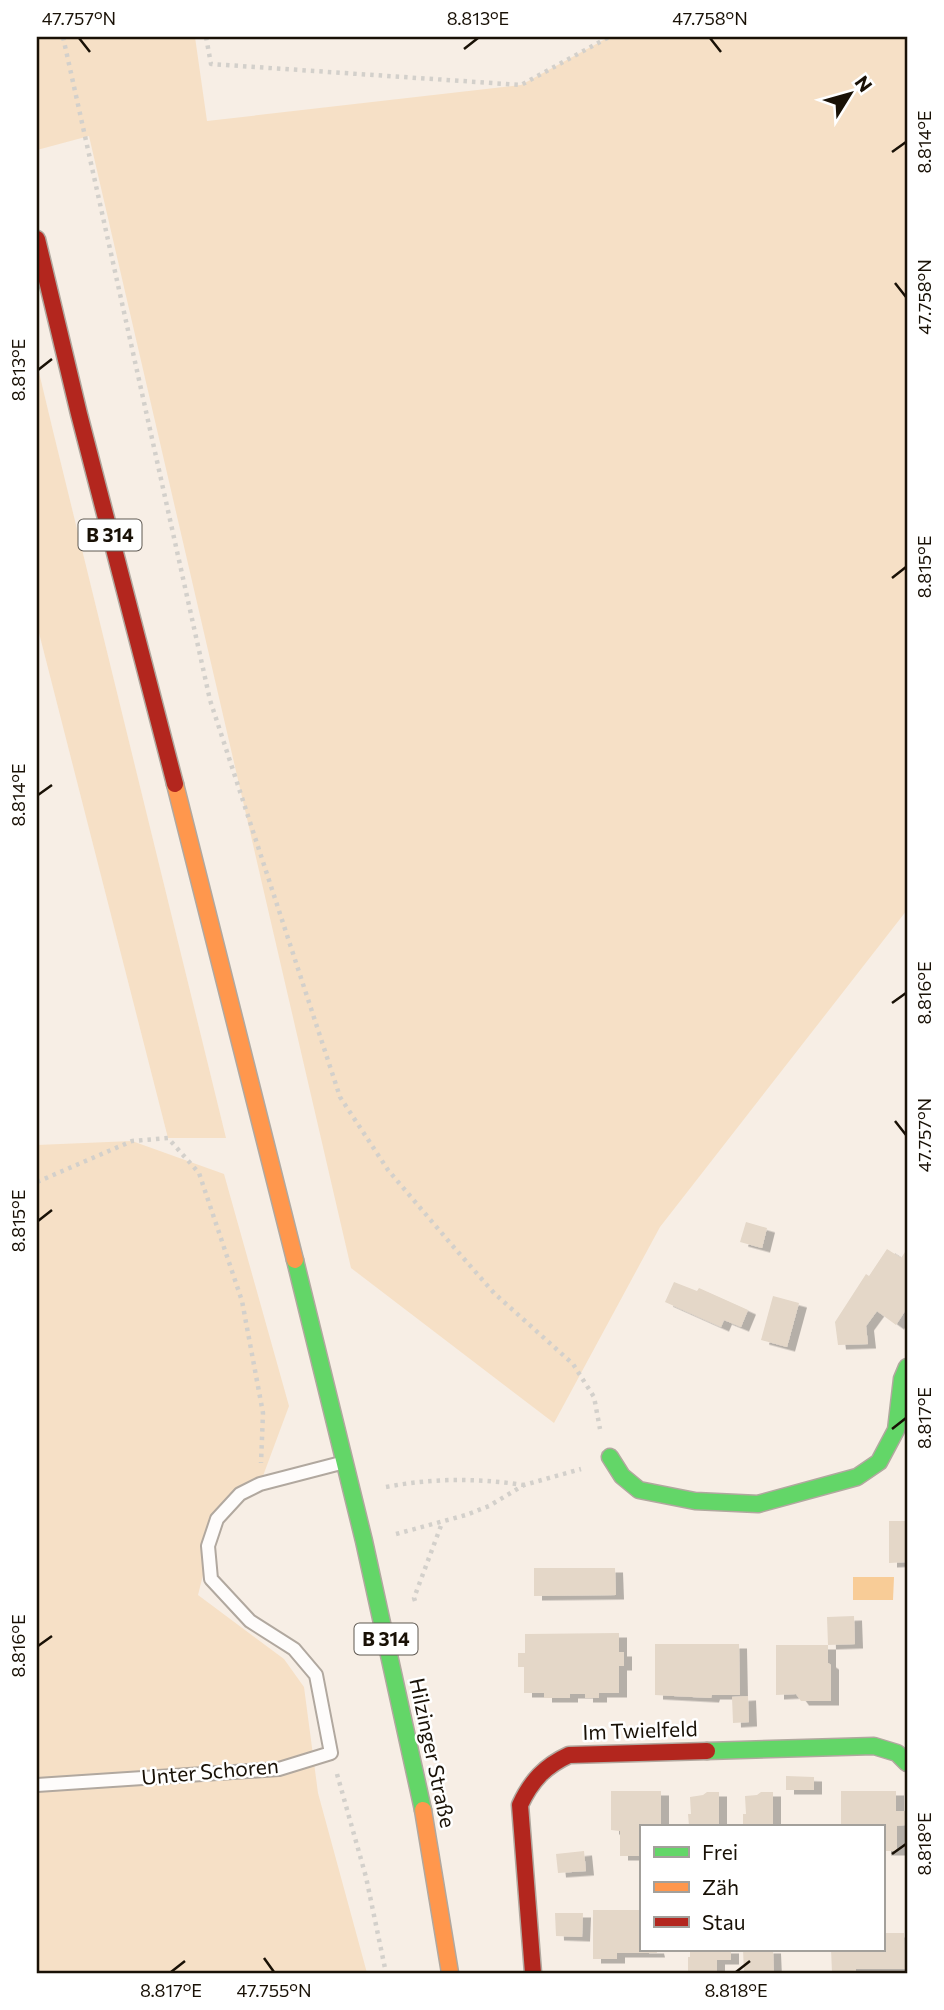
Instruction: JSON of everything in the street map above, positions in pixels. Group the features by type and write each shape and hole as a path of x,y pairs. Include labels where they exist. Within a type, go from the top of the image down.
{"main road":[{"name":"B 314","path":"37,239 93,468 249,1072 345,1462"},
{"path":"610,1457 622,1476 639,1490 695,1500 758,1504 858,1477 879,1462 896,1430 902,1379 907,1367"},
{"name":"Hilzinger Straße","path":"345,1462 427,1829 450,1973"},
{"name":"Im Twielfeld","path":"533,1973 520,1805 527,1787 552,1761 569,1755 874,1746 897,1753 907,1763"}],"lane":[{"path":"331,1753 316,1675 294,1649 250,1621 211,1579 208,1546 217,1519 240,1494 260,1484 345,1462"},
{"name":"Unter Schoren","path":"37,1785 279,1769 331,1753"}],"path":[{"path":"206,37 211,64 522,85 609,37"},
{"path":"63,38 210,700 340,1097 388,1170 451,1244 494,1293 573,1364 594,1397 610,1457 569,1473 524,1485 489,1506 442,1522 364,1541"},
{"path":"37,1182 132,1141 167,1138 199,1173 242,1301 263,1413 260,1484"},
{"path":"353,1493 420,1480 451,1478 524,1485"},
{"path":"417,1610 414,1598 442,1522"},
{"path":"331,1753 366,1877 386,1973"}],"shaded area":[{"path":"37,37 195,37 207,121 521,85 609,37 907,37 907,910 660,1227 554,1423 351,1268 89,136 37,150"},
{"path":"37,364 226,1138 168,1138 37,625"},
{"path":"132,1141 224,1174 289,1406 260,1484 217,1519 198,1595 284,1659 304,1687 318,1793 367,1973 37,1973 37,1145"},
{"path":"853,1577 894,1577 893,1600 853,1600"}],"building":[{"path":"746,1222 767,1228 762,1248 740,1242"},
{"path":"887,1249 901,1258 907,1249 907,1308 896,1325 877,1311 866,1326 868,1344 838,1345 835,1322 866,1274 869,1276"},
{"path":"674,1282 697,1291 699,1288 748,1310 741,1327 724,1320 721,1327 665,1302"},
{"path":"773,1296 799,1303 787,1347 761,1340"},
{"path":"889,1521 907,1521 907,1562 889,1563"},
{"path":"534,1568 615,1568 616,1595 534,1596"},
{"path":"854,1616 855,1644 828,1645 827,1617"},
{"path":"619,1633 619,1652 624,1652 624,1666 619,1666 619,1693 599,1693 599,1698 570,1694 570,1698 544,1698 544,1693 524,1693 524,1667 518,1667 518,1653 525,1653 525,1634"},
{"path":"655,1644 739,1644 740,1695 712,1695 711,1698 655,1695"},
{"path":"776,1645 828,1645 831,1701 801,1701 796,1694 776,1695"},
{"path":"748,1696 749,1722 733,1723 732,1697"},
{"path":"786,1776 814,1777 814,1790 786,1790"},
{"path":"611,1791 661,1791 661,1825 640,1825 640,1856 620,1856 620,1831 611,1830"},
{"path":"841,1791 896,1791 896,1811 905,1811 905,1825 897,1826 897,1851 884,1851 884,1825 841,1825"},
{"path":"707,1792 719,1792 719,1825 689,1825 690,1797"},
{"path":"761,1792 773,1792 773,1825 743,1825 743,1814 746,1814 745,1796"},
{"path":"584,1851 586,1871 558,1873 556,1854"},
{"path":"593,1910 640,1910 640,1951 657,1953 617,1953 617,1959 593,1959"},
{"path":"555,1913 583,1913 582,1937 556,1936"},
{"path":"884,1933 904,1933 905,1969 856,1969 856,1973 832,1973 831,1951 884,1951"},
{"path":"690,1951 731,1951 731,1960 717,1960 717,1973 690,1973"},
{"path":"743,1951 773,1951 774,1973 744,1973"}],"traffic: fast":[{"path":"295,1260 364,1541 423,1810"},
{"path":"610,1457 622,1476 639,1490 695,1501 758,1504 857,1477 879,1462 896,1430 902,1379 907,1367"},
{"path":"707,1751 874,1746 897,1753 907,1763"}],"traffic: slow":[{"path":"175,784 295,1260"},
{"path":"423,1810 450,1973"}],"traffic: jam":[{"path":"37,239 79,414 175,784"},
{"path":"533,1973 520,1805 534,1782 546,1769 569,1755 707,1751"}]}
